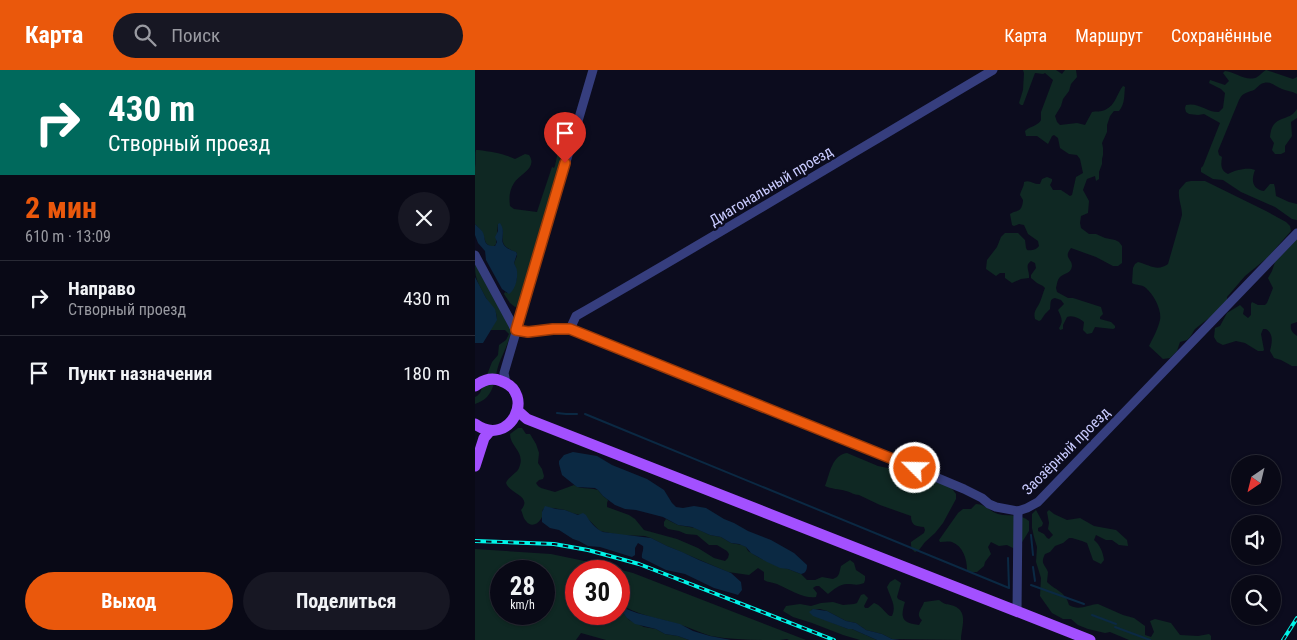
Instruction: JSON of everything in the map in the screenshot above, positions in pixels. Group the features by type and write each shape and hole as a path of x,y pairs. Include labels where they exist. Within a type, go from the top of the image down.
{"main road":[{"path":"475,386 487,379 502,379 516,394 518,402 516,415 508,426 500,430 483,430 475,466"},
{"path":"516,415 1090,640"}],"street":[{"path":"502,379 593,70"},
{"name":"Диагональный проезд","path":"570,329 576,316 673,261 993,70"},
{"name":"Заозёрный проезд","path":"516,330 528,332 570,329 944,481 982,498 996,507 1017,511 1038,502 1297,233"},
{"path":"475,255 516,330"},
{"path":"1017,511 1017,612"}],"green space":[{"path":"1023,70 1056,70 1062,74 1065,70 1076,70 1077,77 1071,84 1055,116 1060,125 1077,123 1085,125 1092,112 1103,111 1109,108 1123,86 1125,87 1122,106 1119,111 1114,111 1110,116 1107,125 1107,132 1102,143 1103,155 1099,179 1096,181 1095,176 1087,179 1083,190 1089,201 1088,213 1081,216 1080,223 1081,228 1089,234 1096,234 1119,242 1122,246 1122,263 1118,266 1113,266 1096,257 1071,248 1068,256 1072,263 1071,269 1059,278 1056,288 1057,292 1068,298 1101,307 1103,314 1100,319 1111,322 1115,326 1113,329 1095,327 1092,333 1087,334 1083,330 1084,322 1071,316 1067,317 1063,329 1060,330 1061,319 1058,310 1064,304 1061,300 1055,298 1051,301 1050,309 1041,320 1035,319 1035,312 1045,288 1031,278 1036,268 1035,263 1031,261 1028,267 1029,278 1012,283 1005,278 1005,273 1000,273 996,276 986,269 987,260 1005,233 1018,233 1025,240 1027,250 1034,250 1039,246 1038,241 1028,234 1024,225 1012,225 1010,214 1021,207 1023,200 1020,195 1024,182 1040,184 1042,179 1047,177 1052,179 1050,185 1053,190 1061,190 1070,196 1072,195 1076,177 1083,173 1080,159 1077,155 1069,154 1060,148 1058,138 1054,135 1048,144 1037,136 1026,136 1025,131 1038,124 1041,120 1041,112 1053,80 1045,73 1035,73 1023,105 1021,105 1019,103 1023,90"},
{"path":"1266,70 1293,79 1297,77 1297,94 1267,83 1241,96 1218,151 1222,157 1222,167 1225,172 1228,174 1238,170 1255,170 1253,184 1257,188 1264,191 1270,184 1274,184 1276,196 1297,204 1297,220 1292,219 1275,207 1241,192 1223,180 1213,179 1201,172 1220,123 1204,114 1189,114 1185,108 1186,105 1191,104 1219,112 1223,108 1225,93 1209,83 1210,80 1225,85 1229,81 1223,73 1225,71 1251,79"},
{"path":"1297,109 1297,118 1291,122 1292,136 1285,146 1285,152 1275,154 1272,150 1274,143 1270,137 1271,129 1277,121 1290,116"},
{"path":"559,128 568,129 571,132 521,303 515,307 504,294 511,290 516,280 517,272 514,263 517,253 504,245 503,231 498,224 496,244 493,247 487,244 480,229 475,224 476,150 506,155 515,159 525,154 529,155 531,160 530,167 512,186 510,206 514,209 537,212 552,167 554,168 555,166 559,146 553,132"},
{"path":"1205,181 1266,211 1286,222 1290,226 1291,231 1267,258 1245,276 1227,297 1227,301 1214,314 1195,329 1187,340 1180,342 1177,351 1170,358 1163,359 1149,346 1160,320 1159,307 1146,288 1132,283 1133,268 1138,262 1157,268 1168,264 1182,215 1179,190 1186,182"},
{"path":"1297,239 1297,322 1291,324 1291,326 1292,331 1297,336 1297,366 1292,366 1274,358 1270,351 1271,336 1266,329 1263,329 1261,334 1263,351 1258,351 1245,343 1236,341 1223,345 1217,342 1214,337 1215,328 1220,326 1227,313 1240,305 1244,309 1243,314 1248,318 1251,315 1252,302 1258,305 1265,305 1267,303 1273,288 1268,278 1275,262"},
{"path":"475,263 511,330 511,334 500,361 491,392 482,401 475,404 475,397 480,393 492,362 498,355 499,345 506,340 509,334 505,330 490,330 497,316 478,282 475,274"},
{"path":"518,428 522,428 526,434 530,434 536,444 539,453 538,463 544,476 543,479 536,483 541,488 555,492 574,485 598,490 608,500 607,507 629,515 644,530 677,539 698,548 714,558 725,561 729,554 717,545 709,545 697,535 668,529 664,526 666,519 678,525 695,528 710,535 721,537 731,543 742,545 758,557 801,574 807,580 815,580 822,577 833,579 839,574 841,566 850,560 854,563 856,570 865,576 864,583 842,585 828,594 819,586 816,586 813,588 817,593 816,597 807,597 764,580 764,572 758,568 749,575 728,572 645,536 620,535 600,531 588,519 565,510 543,509 539,522 530,524 525,520 521,510 524,505 523,498 508,487 506,483 518,470 521,462 510,434"},
{"path":"847,453 878,466 897,470 912,479 942,483 949,486 956,494 956,499 943,523 919,550 914,551 911,542 924,533 925,530 924,527 913,524 911,516 848,491 825,486 835,461 842,454"},
{"path":"976,504 982,505 998,514 1017,516 1029,521 1029,531 1019,547 1015,549 1007,545 999,546 991,542 988,547 991,554 984,566 977,572 969,572 964,553 959,547 952,542 940,542 939,540 958,513 963,509 971,509"},
{"path":"1036,510 1043,523 1038,528 1038,531 1049,539 1053,535 1048,529 1047,512 1049,510 1067,520 1080,518 1094,526 1116,530 1127,540 1128,546 1119,545 1112,540 1106,540 1096,535 1094,540 1100,546 1104,557 1101,564 1093,560 1087,543 1072,538 1055,546 1050,552 1045,554 1043,562 1048,572 1047,582 1063,594 1069,605 1080,608 1098,604 1134,618 1145,626 1145,635 1151,637 1154,632 1150,621 1155,619 1171,623 1180,635 1198,636 1209,634 1211,640 1129,640 1110,632 1105,633 1088,629 1078,625 1071,619 1063,619 1052,613 1040,596 1041,578 1036,562 1037,547 1032,528 1032,514"},
{"path":"475,549 551,554 580,560 565,560 565,625 630,625 630,620 665,634 689,640 606,640 581,633 576,640 475,640"},
{"path":"630,572 806,640 745,640 711,636 682,625 630,610"},
{"path":"895,579 901,583 897,597 905,602 903,616 906,621 919,625 922,620 919,614 924,602 939,600 954,606 961,612 963,621 961,640 892,639 866,630 856,623 846,621 827,611 820,609 811,610 813,615 877,640 860,640 793,617 783,611 786,606 800,604 811,606 833,602 843,605 854,604 864,594 868,598 864,606 865,608 874,603 892,616 893,605 887,587"}],"water":[{"path":"500,223 503,232 503,243 517,254 514,263 517,270 516,281 513,290 509,294 502,289 486,260 485,251 478,243 475,235 475,224 482,231 486,243 495,246 497,242 495,237 498,231 498,224"},
{"path":"475,277 486,298 495,309 497,320 483,343 475,343"},
{"path":"573,452 597,456 612,465 647,479 664,490 676,507 694,506 706,508 748,531 771,540 794,553 807,565 806,571 801,574 780,568 751,553 746,547 739,544 731,543 721,537 710,535 692,527 678,525 663,517 625,509 615,505 595,488 577,487 562,475 559,464 564,455"},
{"path":"545,506 578,515 583,513 595,527 603,532 651,538 731,573 741,582 742,590 738,595 714,588 685,574 666,570 642,558 643,546 638,543 635,548 635,555 632,557 600,547 588,546 559,530 550,528 542,522 542,512"},
{"path":"813,609 827,611 846,621 856,623 866,630 900,640 877,640 852,629 813,616 809,612"},
{"path":"630,610 680,624 693,631 710,636 731,640 689,640 635,624 630,620"}],"waterway":[{"path":"557,413 577,414"},
{"path":"585,414 1009,588 1008,558"},
{"path":"1031,535 1033,555"},
{"path":"1033,567 1035,581"},
{"path":"1031,585 1084,604"},
{"path":"1092,615 1116,624"},
{"path":"1115,627 1150,640"}],"railway":[{"path":"475,541 554,544 588,550 639,564 834,640"},
{"path":"1283,640 1297,618"}],"route":[{"path":"565,163 516,330 528,332 570,329 915,468"}]}
